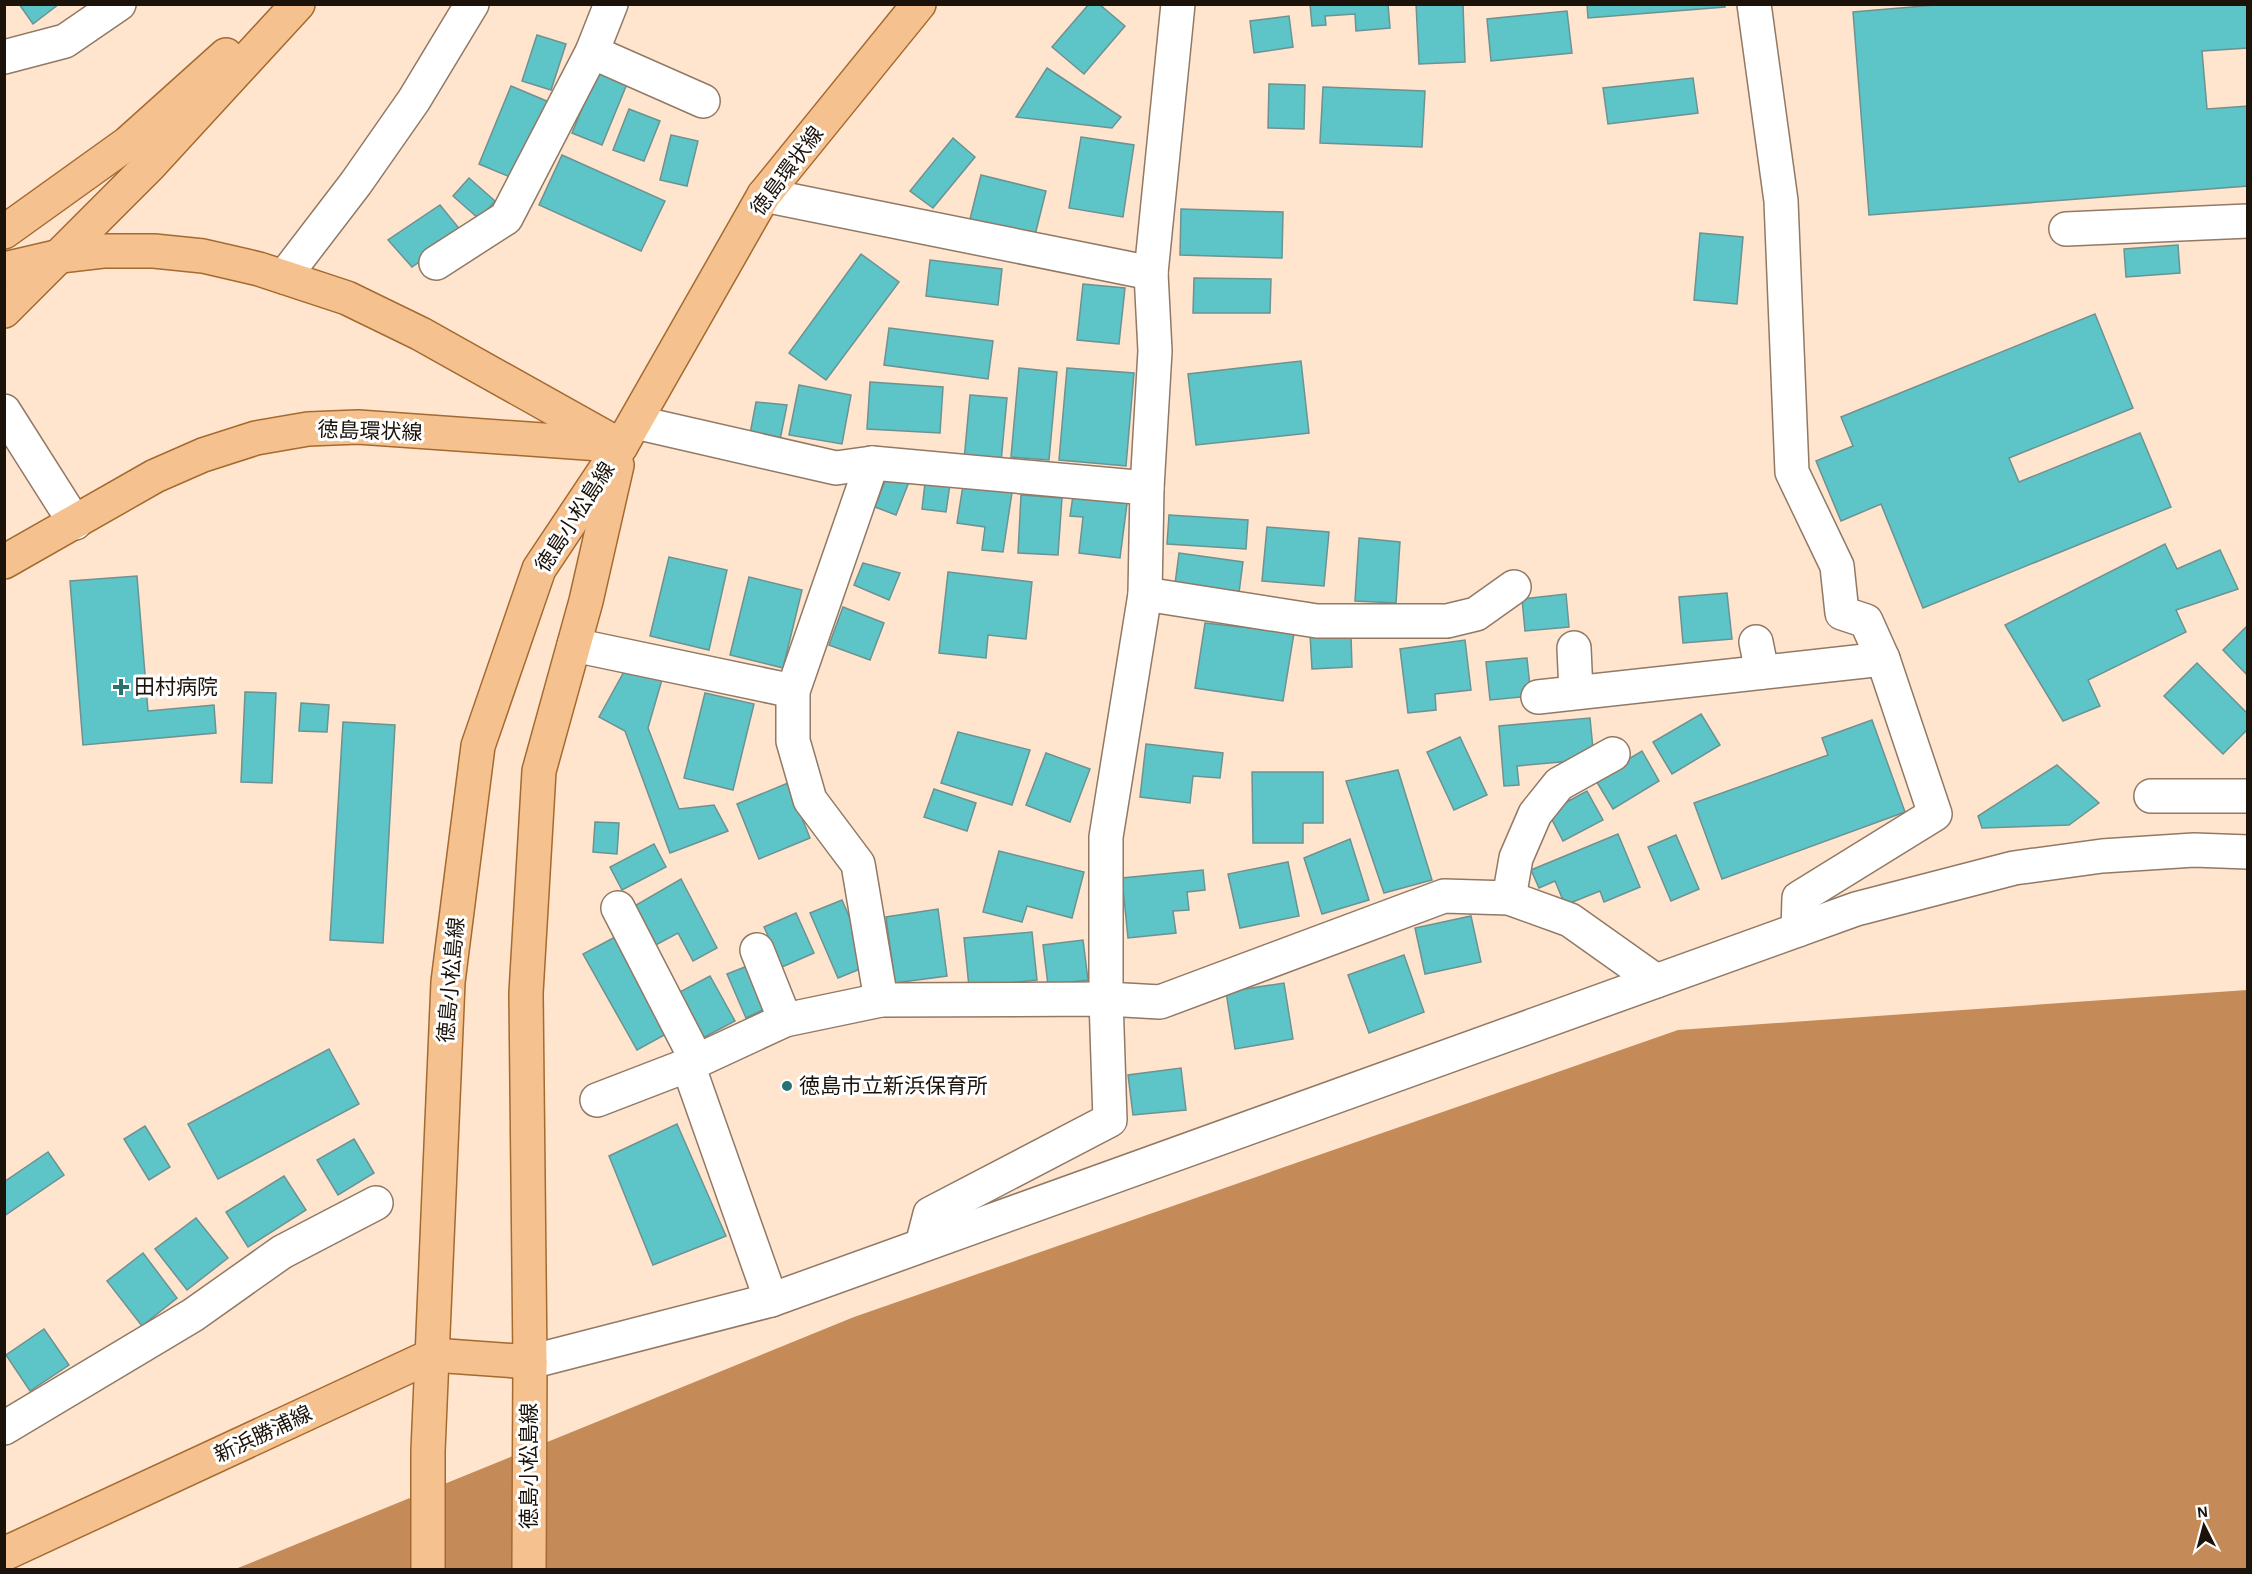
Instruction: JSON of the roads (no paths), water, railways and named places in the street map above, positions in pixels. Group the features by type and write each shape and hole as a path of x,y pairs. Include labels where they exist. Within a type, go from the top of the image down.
{"main road":[{"path":"4,232 128,143 282,4"},
{"path":"4,311 149,166 298,4"},
{"name":"徳島環状線","path":"4,562 155,477 203,455 256,438 308,429 358,428 628,434 764,195 919,4"},
{"path":"4,269 60,256 103,251 154,250 203,256 284,277 347,298 628,434"},
{"name":"徳島小松島線","path":"529,1569 530,1362 526,993 539,771 628,434"},
{"name":"徳島小松島線","path":"428,1569 428,1451 448,982 478,746 540,569 628,434"},
{"name":"新浜勝浦線","path":"4,1554 433,1355 530,1362"}],"street":[{"path":"4,57 65,41 119,4"},
{"path":"284,277 356,183 414,100 472,4"},
{"path":"436,263 506,218 592,52 611,4"},
{"path":"922,1245 930,1214 1110,1120 1106,999 1106,837 1146,594 1147,488 1155,351 1151,273 1178,4"},
{"path":"1754,4 1781,201 1792,472 1838,566 1842,613 1866,621 1882,659 1935,814 1799,898 1798,930"},
{"path":"592,52 703,101"},
{"path":"764,195 1151,273"},
{"path":"2066,229 2247,221"},
{"path":"4,411 75,523"},
{"path":"628,434 836,468 872,463 1147,488"},
{"path":"872,463 793,691 794,741 810,800 858,864 881,1000"},
{"path":"1146,594 1317,621 1447,621 1476,614 1514,587"},
{"path":"574,645 793,691"},
{"path":"1574,648 1576,692"},
{"path":"1538,697 1576,692 1759,657 1882,659"},
{"path":"1509,898 1516,858 1535,814 1559,784 1613,754"},
{"path":"2151,796 2237,796 2247,771"},
{"path":"530,1362 771,1300 1856,909 2014,868 2102,856 2194,850 2247,852"},
{"path":"597,1100 692,1063 785,1020 881,1000 1106,999 1160,1002 1444,896 1509,898 1570,920 1656,981"},
{"path":"618,908 692,1063 771,1300"},
{"path":"757,950 785,1020"},
{"path":"4,1428 193,1315 282,1252 376,1203"}],"place":[{"name":"田村病院","path":"121,687"},
{"name":"徳島市立新浜保育所","path":"787,1086"}]}
